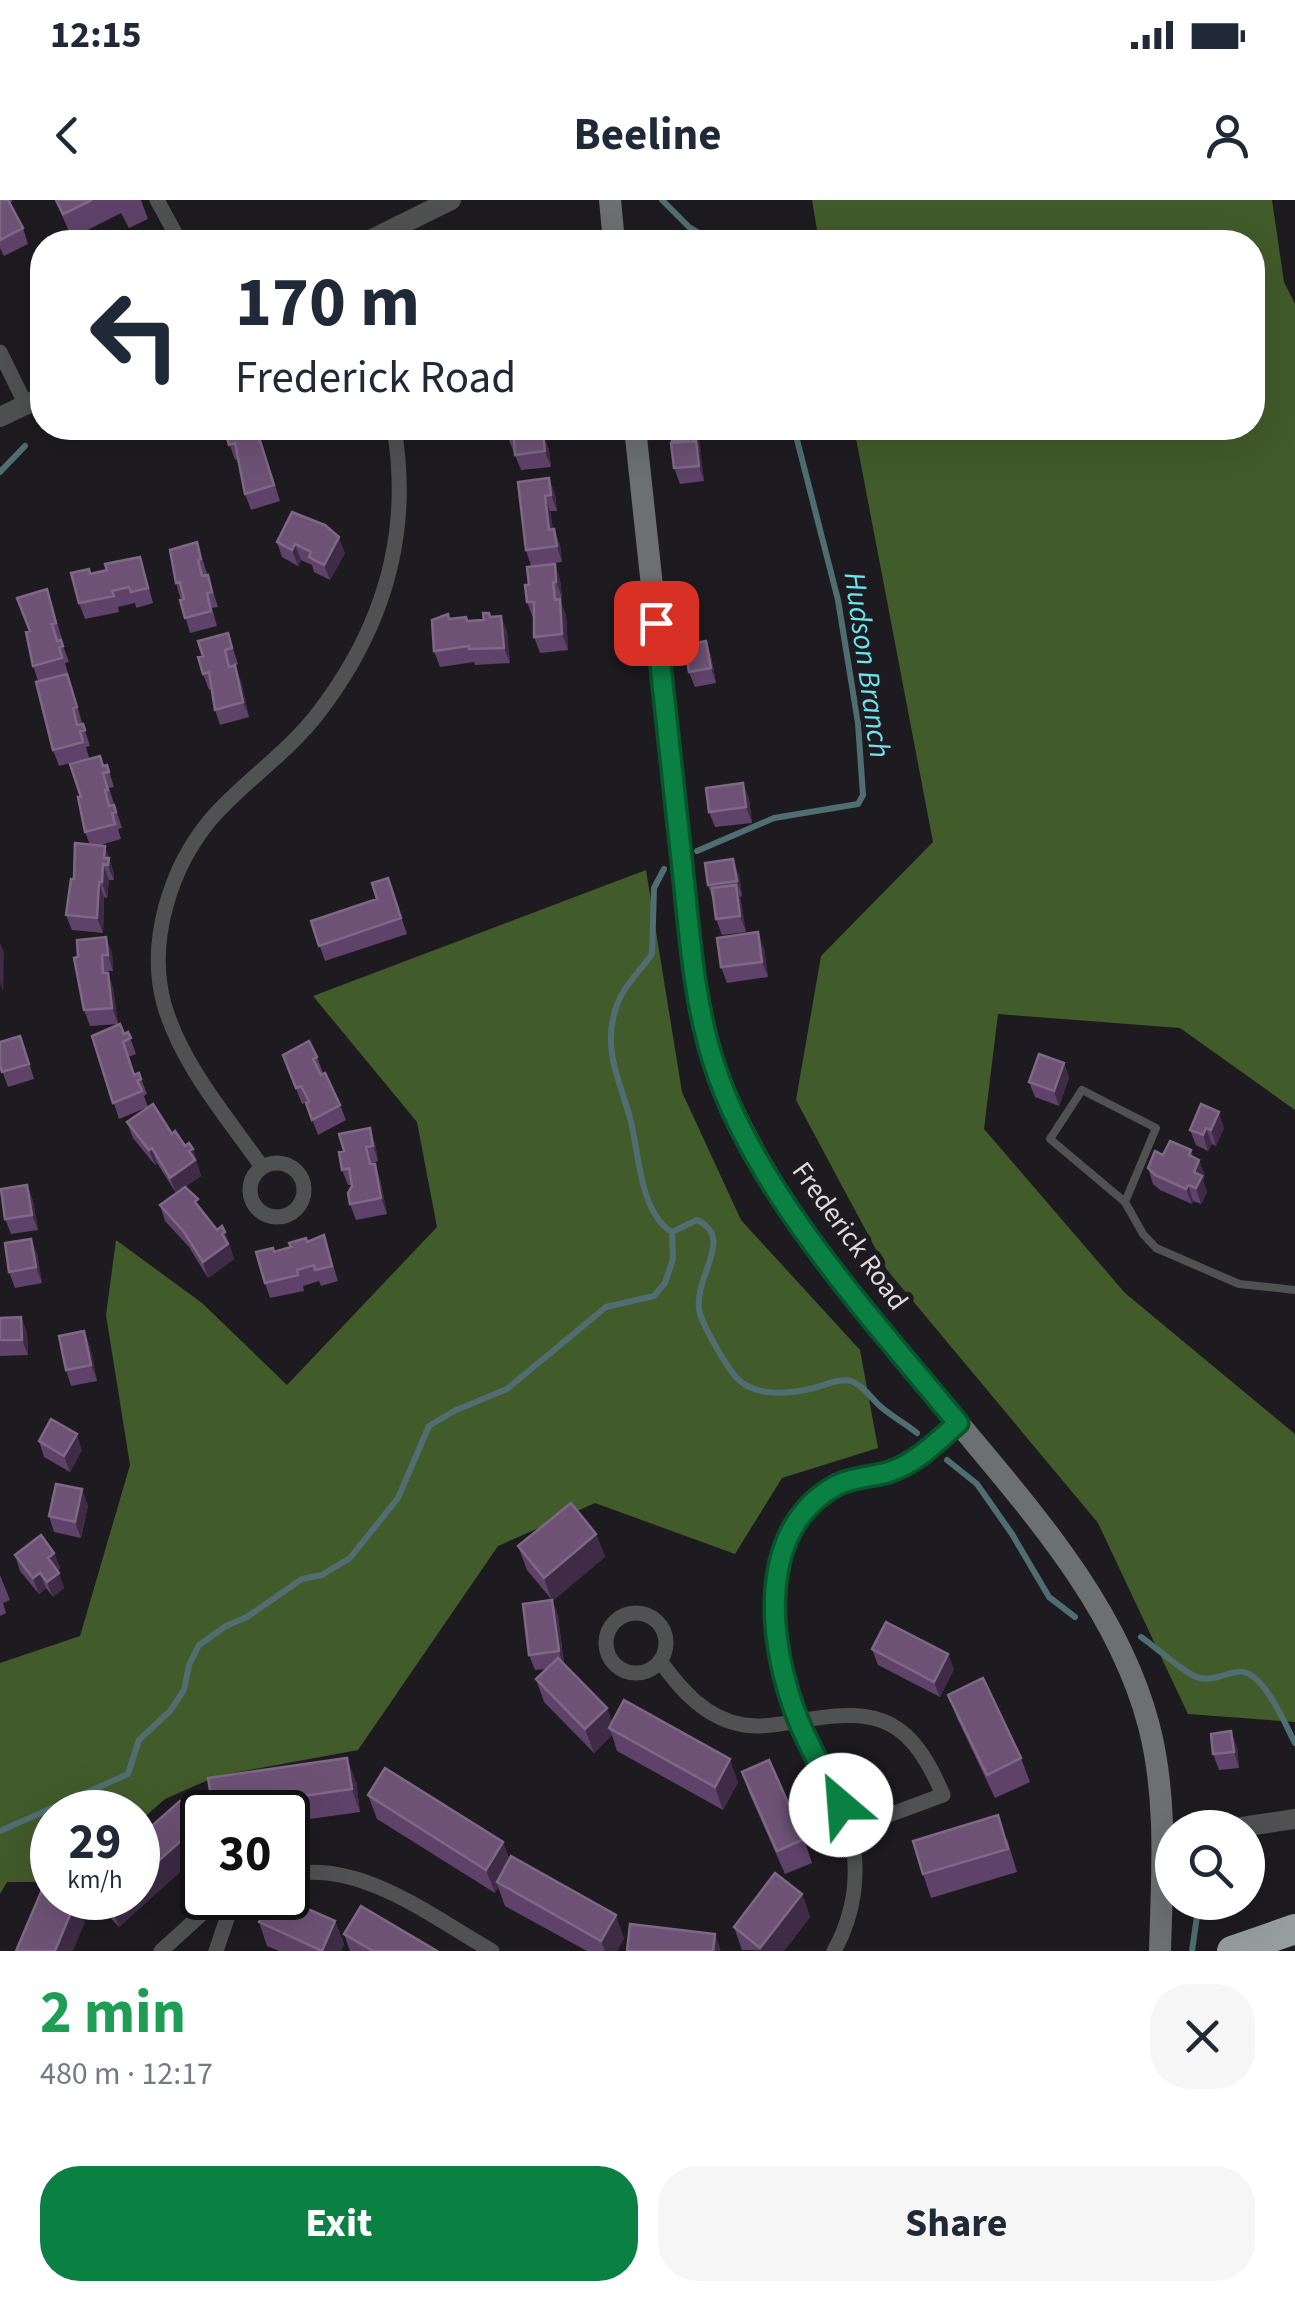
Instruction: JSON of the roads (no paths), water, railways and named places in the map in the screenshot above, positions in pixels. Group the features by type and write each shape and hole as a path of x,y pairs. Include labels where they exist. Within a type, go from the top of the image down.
{"highway":[{"path":"1232,1951 1295,1929"}],"main road":[{"path":"610,200 613,230"},
{"name":"Frederick Road","path":"635,440 694,976 715,1068 755,1153 797,1219 852,1295 1025,1504 1074,1571 1114,1636 1136,1683 1150,1728 1164,1810"},
{"name":"Frederick Road","path":"1160,1951 1162,1920"}],"street":[{"path":"157,200 173,230"},
{"path":"390,230 451,200"},
{"path":"598,200 611,230"},
{"path":"0,352 30,395"},
{"path":"0,418 30,403"},
{"path":"262,1167 200,1078 176,1036 164,1003 159,966 168,894 192,846 211,819 288,748 318,714 368,632 389,583 398,524 400,462 396,440"},
{"path":"834,1951 848,1921 856,1861 851,1829 798,1721 786,1680 776,1620 778,1568 789,1531 801,1514 839,1484 909,1463 958,1423"},
{"path":"633,1613 652,1618 659,1624 666,1643 660,1661 644,1672 624,1671 609,1658 609,1628 616,1620 633,1613"},
{"path":"660,1661 678,1686 702,1708 722,1718 754,1725 860,1714 888,1722 912,1742 930,1764 943,1795 851,1829"},
{"path":"1265,1824 1295,1819"},
{"path":"310,1873 324,1871 354,1878 492,1951"},
{"path":"161,1951 195,1920"},
{"path":"216,1951 224,1920"}],"lane":[{"path":"1125,1202 1156,1128 1082,1090 1050,1139 1125,1202 1156,1248 1239,1284 1295,1290"}],"waterway":[{"name":"Hudson Branch","path":"662,200 694,230"},
{"name":"Hudson Branch","path":"697,851 774,818 858,804 863,795 858,723 838,600 797,440"},
{"path":"0,472 25,446"},
{"name":"Hudson Branch","path":"664,869 654,888 652,954 619,1000 611,1032 615,1069 653,1211 672,1232 697,1220 713,1237 699,1309 720,1353 743,1383 762,1391 783,1393 851,1381 917,1433"},
{"path":"0,1831 128,1774 139,1740 170,1711 184,1690 189,1665 199,1645 302,1579 322,1575 350,1558 398,1498 429,1426 507,1389 606,1307 654,1296 665,1283 673,1259 672,1232"},
{"name":"Hudson Branch","path":"947,1460 977,1484 1049,1597 1075,1617"},
{"name":"Hudson Branch","path":"1141,1637 1194,1676 1210,1678 1238,1672 1256,1679 1272,1699 1295,1743"},
{"name":"Hudson Branch","path":"1192,1951 1196,1920"}]}
